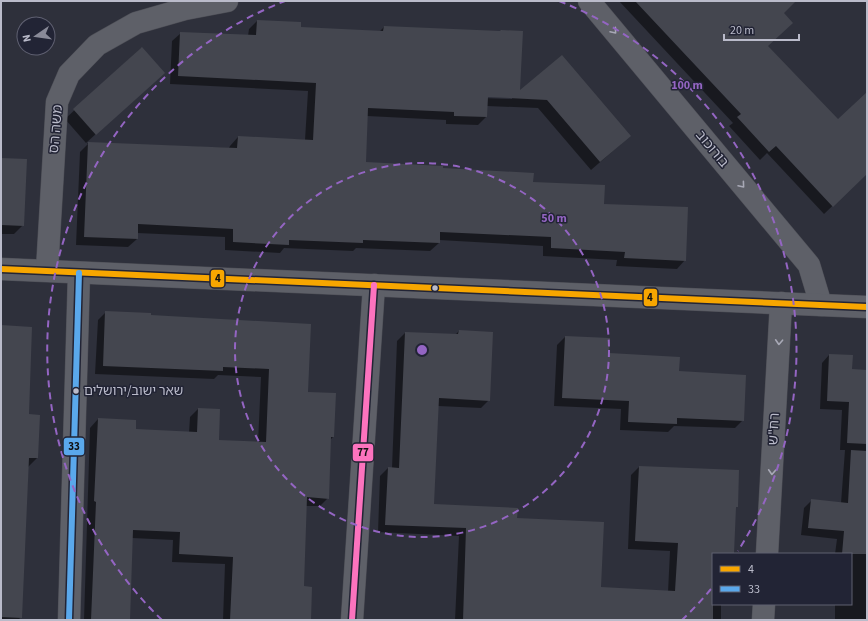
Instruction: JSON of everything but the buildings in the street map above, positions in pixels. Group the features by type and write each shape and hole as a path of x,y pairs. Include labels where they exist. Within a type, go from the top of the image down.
{"street":[{"name":"משה הס","path":"47,270 57,102 69,74 97,46 136,23 185,9 227,1"},
{"name":"בורוכוב","path":"589,1 809,266 821,305"},
{"path":"1,269 867,307"},
{"path":"69,620 79,273"},
{"path":"352,620 374,285"},
{"name":"רח\"ש","path":"767,553 781,303"},
{"path":"763,620 764,605"}],"transit line":[{"name":"4","path":"1,269 867,307"},
{"name":"33","path":"69,620 79,273"},
{"name":"77","path":"352,620 374,285"}],"place":[{"name":"שאר ישוב/ירושלים","path":"76,391"}]}
